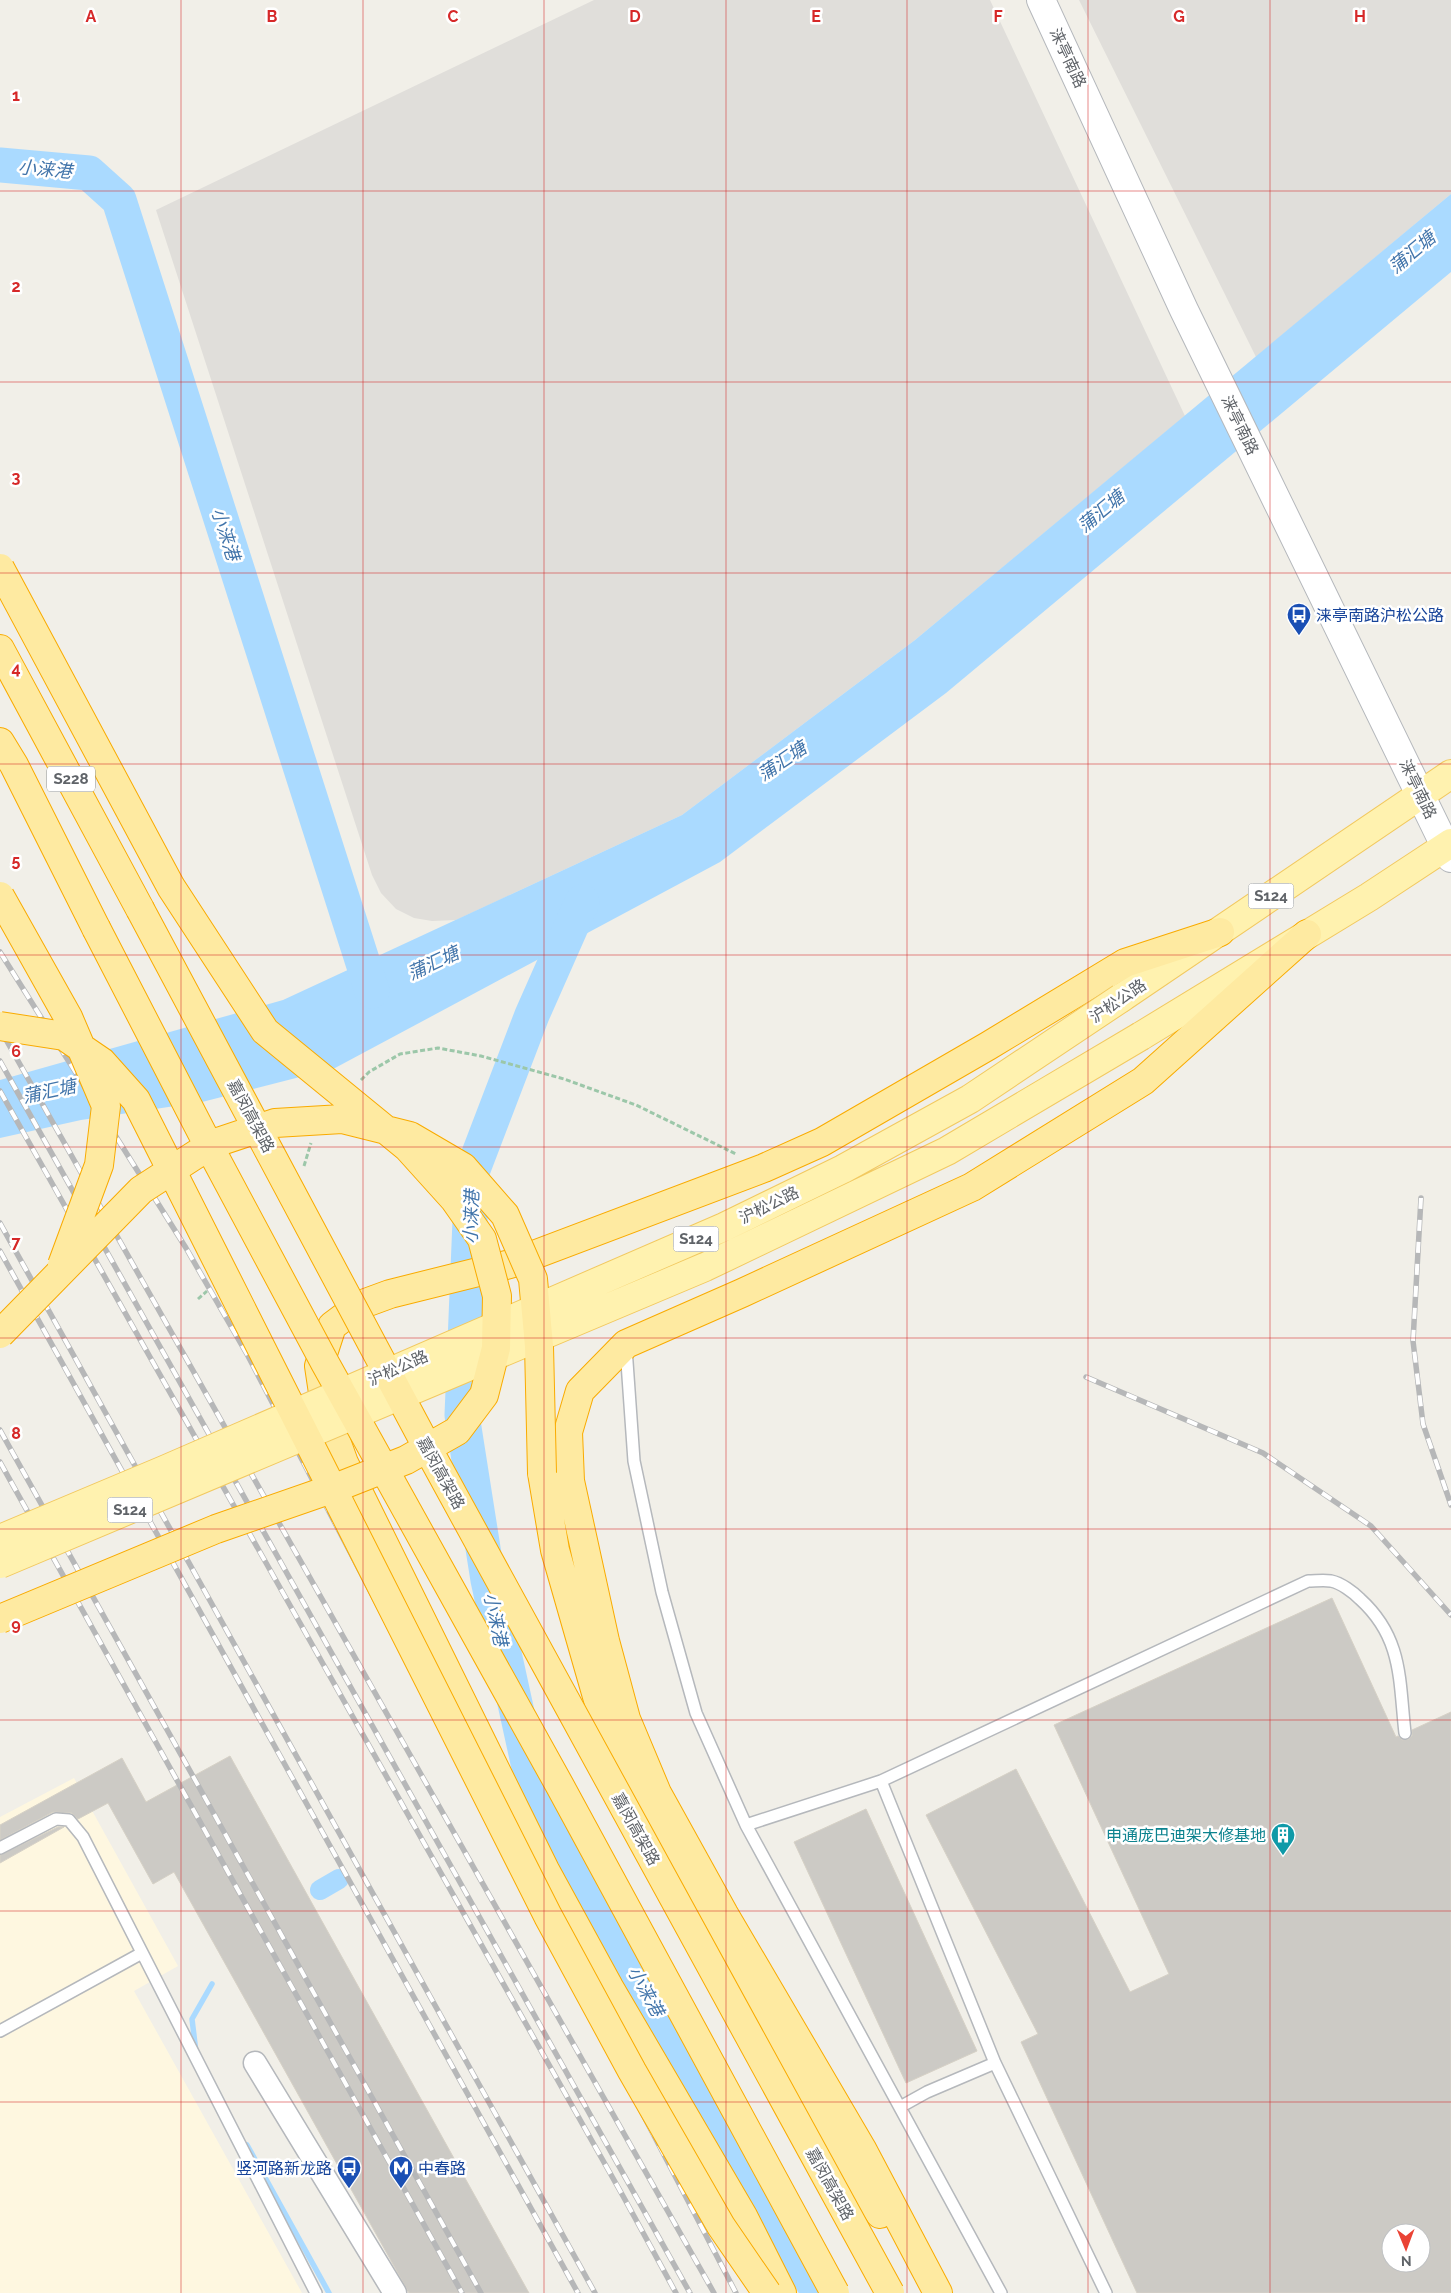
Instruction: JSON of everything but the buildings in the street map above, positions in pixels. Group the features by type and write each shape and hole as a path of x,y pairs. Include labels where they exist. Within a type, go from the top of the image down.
{"highway":[{"path":"0,568 171,888 265,1032 408,1148 454,1199 482,1239 497,1296 496,1348 484,1395 457,1431 406,1460 331,1490 216,1529 0,1619"},
{"name":"嘉闵高架路","path":"0,649 246,1106 400,1399 890,2293"},
{"name":"S228","path":"0,742 14,765 202,1133 307,1329 560,1786 835,2293"},
{"path":"0,896 68,1017 106,1106 99,1165 58,1273"},
{"path":"782,2293 743,2216 604,1979 544,1870 348,1472 326,1413 319,1366 332,1326 360,1305 397,1292 510,1264 764,1168 822,1142 988,1046 1125,963 1220,932"},
{"path":"936,2293 862,2149 724,1914 657,1793 626,1719 605,1641 570,1481 568,1432 580,1391 626,1344 972,1187 1143,1081 1307,934"},
{"path":"0,1026 64,1036 102,1062 136,1100 548,1916 632,2072 721,2226 767,2293"},
{"path":"0,1334 58,1273 142,1190 212,1144 275,1123 342,1119 410,1136 463,1167 505,1215 533,1279 539,1346 542,1473 555,1550 600,1707 661,1845 734,1974 841,2160 936,2293"}],"main road":[{"name":"沪松公路","path":"0,1538 164,1470 733,1223 843,1169 970,1099 1220,932 1318,863 1451,774"},
{"name":"沪松公路","path":"0,1564 705,1267 947,1151 1449,849"}],"street":[{"name":"涞亭南路","path":"1041,0 1184,310 1449,849"},
{"path":"255,2063 395,2293"}],"lane":[{"path":"626,1344 634,1461 662,1592 696,1712 746,1825 1001,2293"},
{"path":"746,1825 881,1781 1308,1581 1332,1581 1352,1592 1371,1609 1386,1630 1395,1651 1405,1733"},
{"path":"881,1781 995,2062 1106,2293"},
{"path":"0,1848 56,1819 70,1820 83,1837 316,2293"},
{"path":"0,2031 142,1953"},
{"path":"900,2107 943,2084 995,2062"}],"path":[{"path":"358,1082 369,1072 400,1054 438,1048 481,1056 564,1079 636,1105 764,1168"},
{"path":"301,1175 312,1140"},
{"path":"198,1299 211,1288"}],"shaded area":[{"path":"594,0 990,0 1185,416 915,640 682,815 456,920 432,921 414,918 396,909 381,893 372,875 156,210"},
{"path":"1079,0 1451,0 1451,194 1256,357"},
{"path":"74,1778 178,1966 134,1991 302,2293 0,2293 0,1817"}],"water":[{"name":"蒲汇塘","path":"1451,194 1451,272 946,693 720,862 335,1068 202,1102 81,1120 0,1138 0,1080 283,1000 682,815 915,640"}],"waterway":[{"name":"小涞港","path":"0,165 89,173 119,200 372,991"},
{"name":"小涞港","path":"582,902 532,1015 472,1172 462,1415 488,1580 532,1781 692,2076 819,2293"},
{"path":"518,1788 532,1781"},
{"path":"320,1890 339,1879"},
{"path":"196,2052 192,2019 212,1984"},
{"path":"247,2145 329,2293"}],"railway":[{"path":"0,952 186,1248 248,1356 736,2293"},
{"path":"0,1029 714,2293"},
{"path":"0,1061 690,2293"},
{"path":"0,1091 676,2293"},
{"path":"1421,1198 1413,1341 1423,1424 1451,1505"},
{"path":"0,1223 595,2293"},
{"path":"0,1251 578,2293"},
{"path":"1086,1377 1263,1453 1371,1526 1451,1615"},
{"path":"0,1430 481,2293"},
{"path":"0,1462 462,2293"}],"place":[{"name":"涞亭南路沪松公路","path":"1299,636"},
{"name":"申通庞巴迪架大修基地","path":"1283,1856"},
{"name":"竖河路新龙路","path":"349,2189"},
{"name":"中春路","path":"401,2189"}]}
